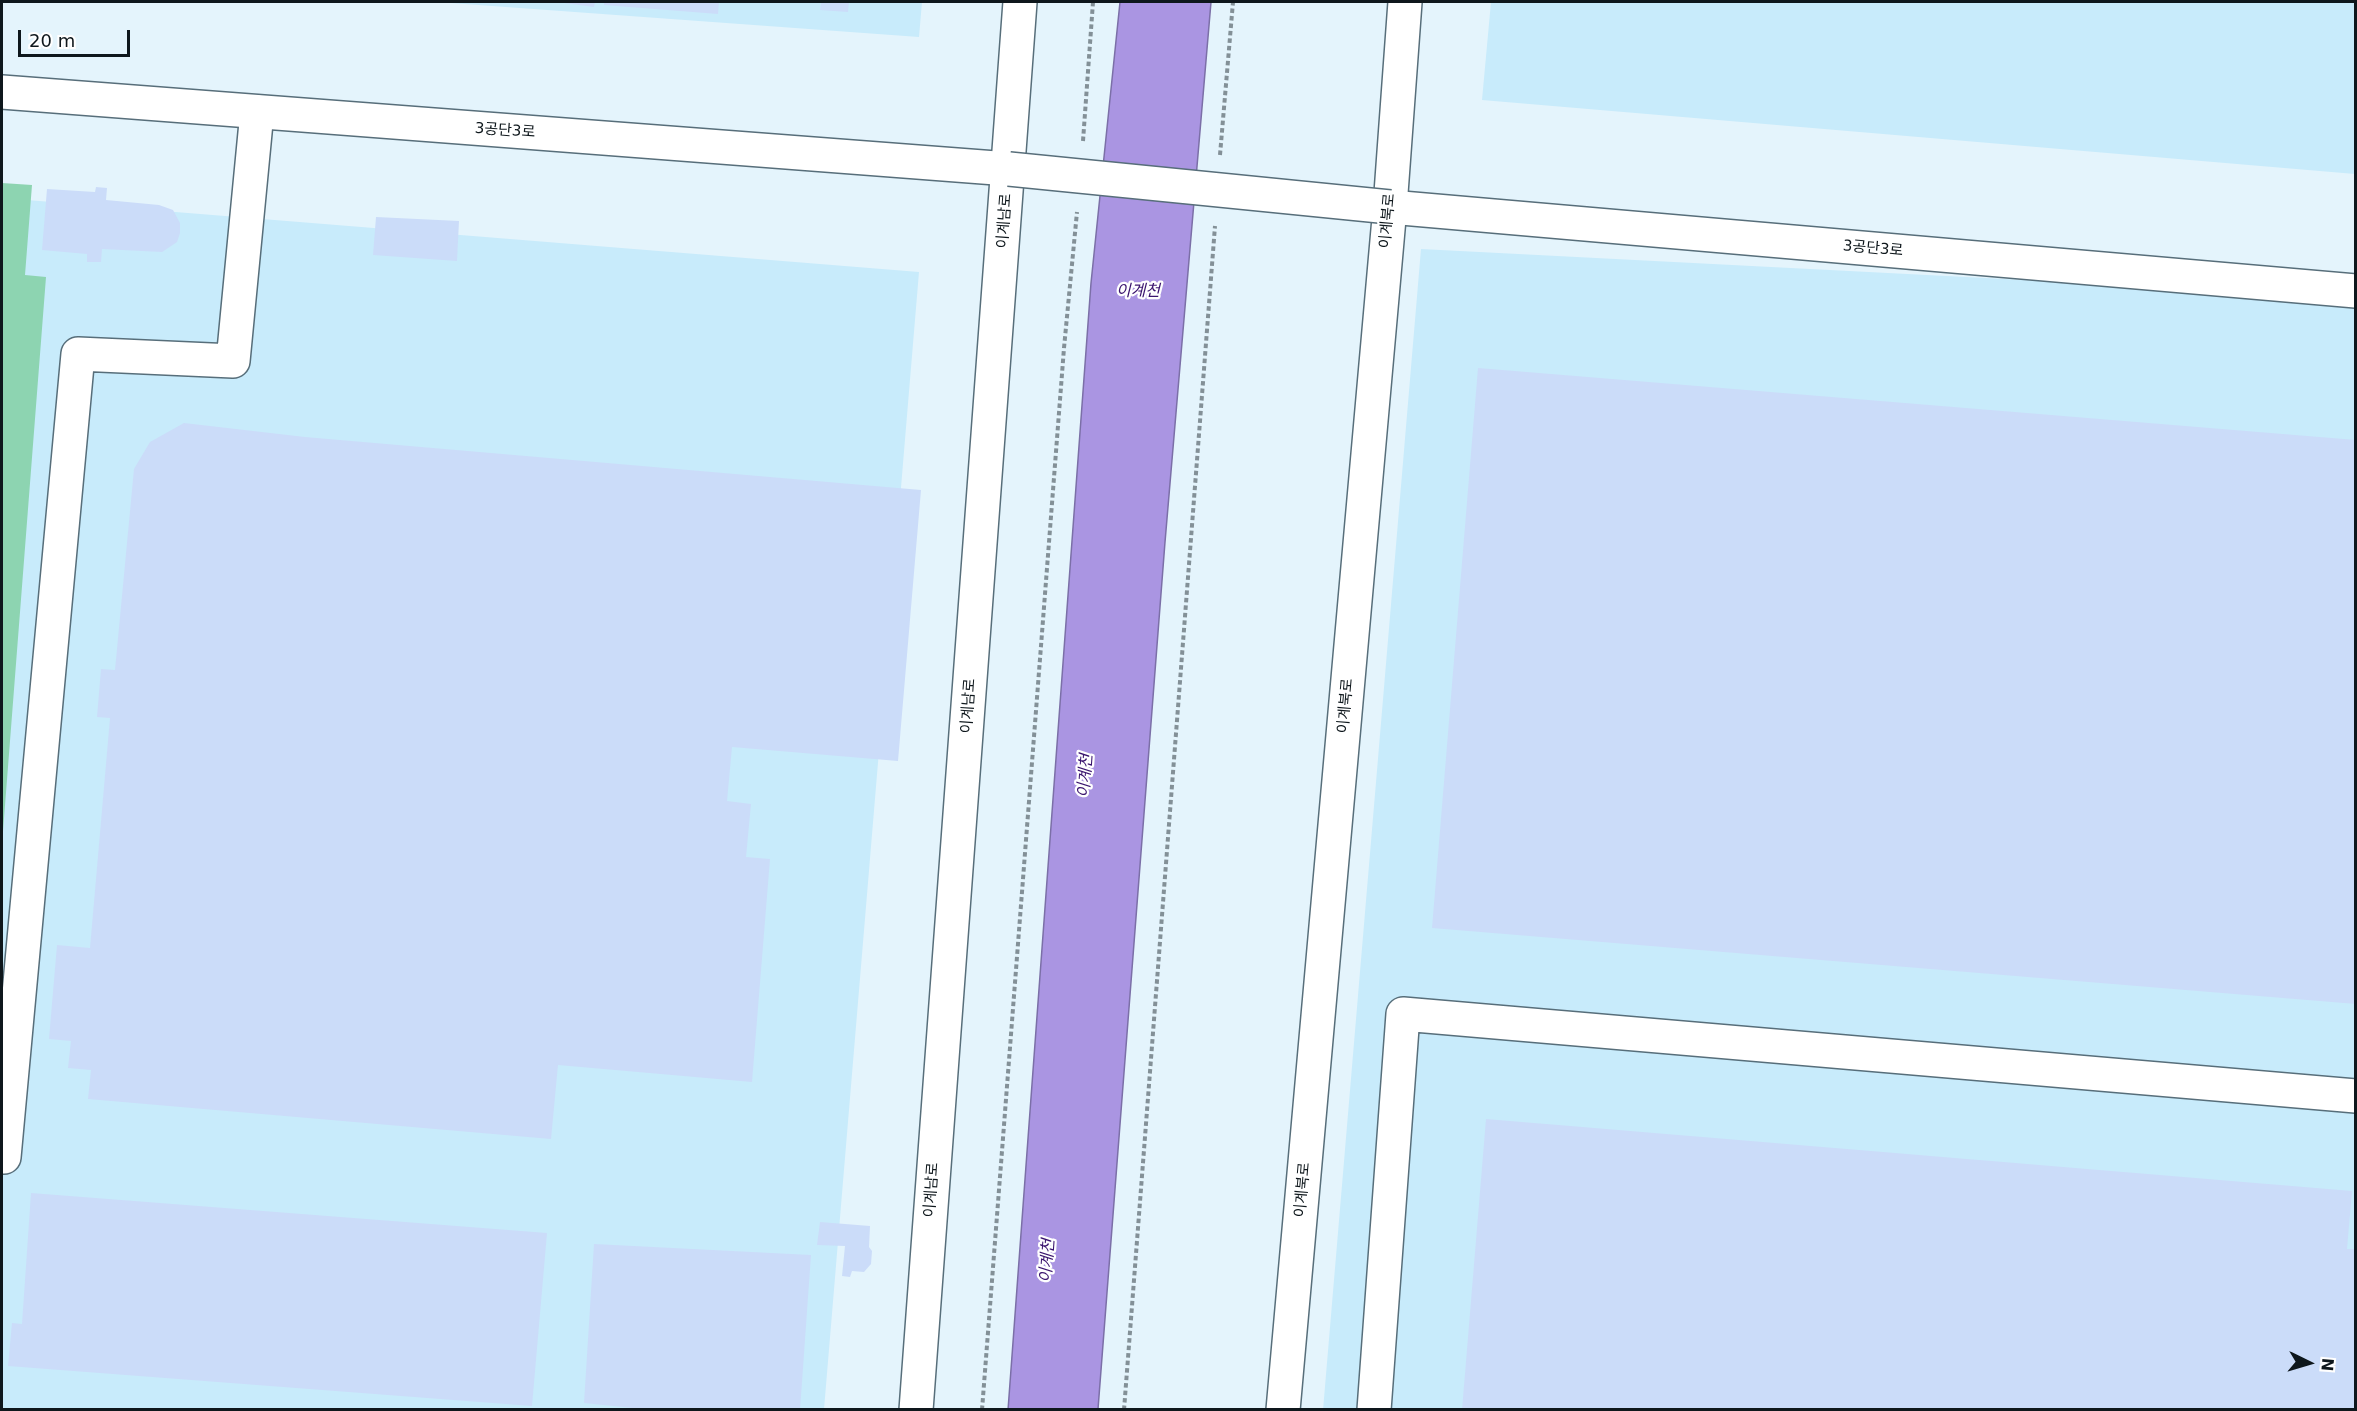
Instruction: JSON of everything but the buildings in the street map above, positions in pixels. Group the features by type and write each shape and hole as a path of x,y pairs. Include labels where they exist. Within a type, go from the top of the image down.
{"street":[{"name":"이계남로","path":"916,1410 1020,2"},
{"name":"이계북로","path":"1283,1410 1390,207 1405,2"},
{"name":"3공단3로","path":"2,92 1009,169 1390,207 2355,291"},
{"path":"2,1157 4,1157 78,354 233,361 257,112"},
{"path":"1374,1410 1403,1014 2355,1096"}],"path":[{"path":"1220,163 1233,2"},
{"path":"1124,1410 1215,221"},
{"path":"982,1410 1064,348"}],"shaded area":[{"path":"437,2 922,2 919,37"},
{"path":"1491,2 2355,2 2355,174 1482,100"},
{"path":"2,198 919,272 824,1409 2,1409"},
{"path":"1421,249 2355,297 2355,1409 1323,1410"}],"green space":[{"path":"2,183 32,185 25,275 46,277 2,844"}],"water":[{"name":"이계천","path":"1120,2 1211,2 1165,542 1098,1409 1008,1410 1091,283"}]}
